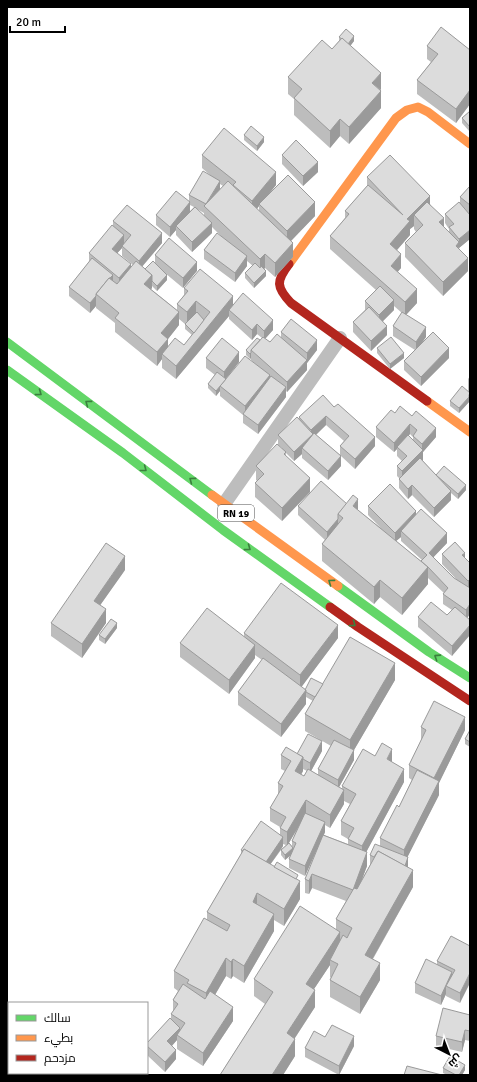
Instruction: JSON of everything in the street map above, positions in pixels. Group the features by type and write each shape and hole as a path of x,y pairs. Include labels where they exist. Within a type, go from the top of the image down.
{"main road":[{"path":"470,144 428,112 418,107 407,110 396,118 284,272 279,283 282,293 291,303 470,432"},
{"name":"RN 19","path":"7,342 237,514 429,652 470,678"},
{"name":"RN 19","path":"7,370 123,453 223,530 358,627 470,701"},
{"path":"194,507 200,498 208,492"},
{"path":"223,530 232,523 237,514"}],"street":[{"path":"224,504 340,338"}],"building":[{"path":"441,27 470,50 470,90 456,109 417,80 438,54 427,46"},
{"path":"346,29 354,36 348,44 339,37"},
{"path":"342,38 381,73 372,83 381,91 349,127 340,119 330,131 294,98 302,89 288,77 322,40 332,49"},
{"path":"470,111 470,127 462,118"},
{"path":"251,126 264,137 257,146 244,135"},
{"path":"224,128 276,172 252,201 233,185 236,182 202,155"},
{"path":"296,140 318,162 303,176 282,155"},
{"path":"390,155 430,196 407,219 410,221 390,244 401,254 391,266 417,289 405,302 330,236 349,214 345,211 368,185 403,215 367,177"},
{"path":"203,171 220,181 206,204 189,195"},
{"path":"288,175 315,202 287,231 259,204"},
{"path":"228,181 293,243 275,263 265,254 260,259 204,206"},
{"path":"470,186 470,205 460,197"},
{"path":"176,191 190,202 170,227 156,215"},
{"path":"427,202 444,218 439,222 459,242 456,246 468,258 443,282 405,243 423,225 414,215"},
{"path":"459,202 470,215 470,230 459,239 449,227 454,224 445,214"},
{"path":"127,205 162,233 139,261 122,246 131,235 113,221"},
{"path":"195,207 212,223 192,242 176,226"},
{"path":"112,225 124,235 112,249 131,264 119,278 89,253"},
{"path":"217,233 247,256 235,273 204,250"},
{"path":"169,238 197,262 183,278 155,255"},
{"path":"92,258 113,275 90,303 69,287"},
{"path":"136,261 152,275 144,284 179,312 161,333 168,339 157,352 115,318 119,313 96,294 109,278 117,284"},
{"path":"153,261 167,275 157,286 152,281 152,275 145,269"},
{"path":"255,263 266,271 254,283 245,273"},
{"path":"200,269 233,296 176,366 162,354 175,338 184,345 210,312 196,301 187,312 177,304 188,291 184,288"},
{"path":"380,286 394,300 379,315 365,301"},
{"path":"243,293 273,320 264,331 257,324 252,330 229,310"},
{"path":"369,307 387,326 371,341 353,322"},
{"path":"197,312 204,320 194,333 185,324"},
{"path":"402,312 426,327 416,342 393,326"},
{"path":"291,319 317,340 307,353 281,332"},
{"path":"433,332 449,348 421,377 404,361"},
{"path":"277,334 307,360 287,382 251,350 263,337 270,342"},
{"path":"391,337 404,353 390,364 377,348"},
{"path":"222,338 239,352 224,372 206,358"},
{"path":"257,338 260,340 251,350 250,354 246,350"},
{"path":"245,356 270,375 245,406 220,386"},
{"path":"217,372 226,379 216,391 208,384"},
{"path":"271,376 286,387 258,425 243,414"},
{"path":"462,386 470,393 469,397 459,408 450,401"},
{"path":"323,395 334,407 338,404 375,437 355,459 340,446 349,436 326,416 311,430 299,417"},
{"path":"400,406 412,416 416,411 436,428 422,444 413,436 417,430 410,424 394,443 376,427 391,410 395,413"},
{"path":"297,417 313,434 294,452 278,435"},
{"path":"314,433 341,456 328,471 302,448"},
{"path":"408,435 423,450 402,471 397,466 407,456 397,447"},
{"path":"277,444 286,452 284,454 310,478 282,508 255,483 264,474 256,466"},
{"path":"420,458 451,491 434,508 412,485 408,489 399,479"},
{"path":"444,466 466,485 458,494 436,475"},
{"path":"321,481 347,504 338,514 338,519 327,532 298,506"},
{"path":"390,484 416,511 395,533 368,506"},
{"path":"353,495 358,499 353,506 428,567 402,598 380,580 374,587 322,544 343,518 338,514"},
{"path":"421,509 447,533 429,553 454,578 470,588 470,604 466,610 443,594 448,588 421,561 427,555 401,531"},
{"path":"455,542 465,553 462,555 470,563 470,579 468,581 442,554"},
{"path":"106,543 125,556 94,601 106,609 82,644 51,623"},
{"path":"281,583 338,625 300,675 244,633"},
{"path":"431,602 447,615 455,607 470,620 470,625 452,646 418,617"},
{"path":"207,608 255,645 229,680 180,643"},
{"path":"111,619 117,623 105,639 99,635"},
{"path":"350,637 395,663 350,740 305,714"},
{"path":"263,658 306,690 281,724 238,692"},
{"path":"311,678 323,684 315,697 305,690"},
{"path":"434,701 465,717 434,778 409,765 426,730 421,727"},
{"path":"470,730 470,742 465,739"},
{"path":"308,734 322,741 310,763 297,754"},
{"path":"334,740 354,750 338,780 318,769"},
{"path":"382,743 392,749 387,759 404,769 362,846 348,839 354,828 341,821 356,794 342,786 363,749 375,756"},
{"path":"286,747 303,757 295,771 304,776 308,769 344,790 330,815 306,800 287,832 280,828 286,817 270,808 283,786 278,783 291,761 281,755"},
{"path":"417,770 439,781 404,850 380,838 397,805 399,807"},
{"path":"305,813 325,822 305,866 289,859 296,843 292,841"},
{"path":"261,821 283,837 266,862 244,849 243,851 241,850"},
{"path":"323,835 367,852 353,890 312,874 309,881 305,879"},
{"path":"289,843 293,848 285,855 281,850"},
{"path":"375,844 408,857 405,866 378,851 374,857 370,855"},
{"path":"244,849 300,881 284,909 257,893 253,902 274,914 244,966 233,959 231,962 226,958 206,993 187,983 189,980 174,971 204,918 227,931 230,925 207,912"},
{"path":"378,851 413,870 365,955 380,963 360,997 330,980 338,964 330,960 343,935 347,938 352,928 336,919 354,888 357,889"},
{"path":"277,862 298,875 296,879 274,867"},
{"path":"300,906 340,932 306,984 315,990 287,1033 295,1039 272,1075 220,1075 273,992 254,979"},
{"path":"451,936 470,946 470,973 460,993 446,986 455,970 437,961"},
{"path":"426,959 452,972 441,996 415,983"},
{"path":"183,984 205,999 210,991 233,1007 203,1053 177,1035 185,1023 171,1014 178,1004 173,1000"},
{"path":"443,1008 470,1015 470,1031 465,1030 462,1042 436,1036"},
{"path":"170,1018 180,1028 167,1041 176,1050 165,1062 148,1047 148,1042"},
{"path":"332,1025 354,1036 339,1066 305,1048 314,1031 325,1037"},
{"path":"450,1056 465,1065 459,1075 456,1075 443,1068"},
{"path":"407,1066 442,1075 404,1075"}],"traffic: fast":[{"path":"7,342 212,495"},
{"path":"7,370 123,453 223,530 330,607"},
{"path":"338,586 429,652 470,678"}],"traffic: slow":[{"path":"289,264 396,118 407,110 418,107 428,112 470,144"},
{"path":"427,401 470,432"},
{"path":"212,495 338,586"}],"traffic: jam":[{"path":"289,264 280,280 280,288 291,303 427,401"},
{"path":"330,607 470,701"}]}
